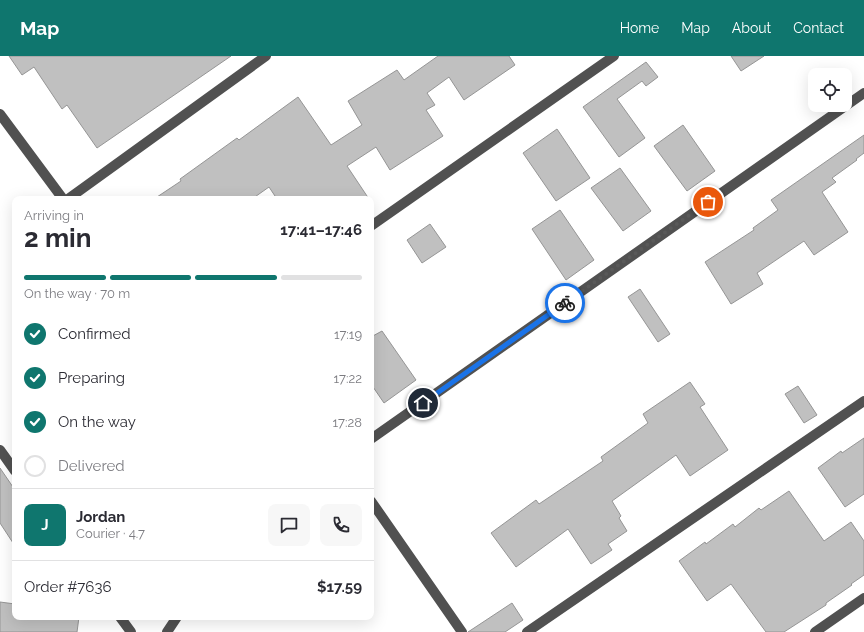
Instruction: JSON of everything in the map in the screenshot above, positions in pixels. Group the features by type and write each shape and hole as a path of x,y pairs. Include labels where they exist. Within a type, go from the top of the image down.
{"street":[{"path":"72,196 266,56"},
{"path":"374,224 614,56"},
{"path":"374,437 864,93"},
{"path":"0,114 61,196"},
{"path":"527,632 864,401"},
{"path":"0,450 12,467"},
{"path":"374,505 462,632"},
{"path":"815,632 864,598"},
{"path":"122,620 131,632"},
{"path":"167,632 175,620"}],"building":[{"path":"9,56 231,56 97,148 67,105 62,109 34,67 22,75"},
{"path":"438,56 509,56 515,65 464,100 449,77 427,93 435,105 426,110 443,136 390,170 376,147 347,166 367,196 275,196 269,187 256,196 158,196 181,181 180,179 237,138 239,140 298,97 331,145 362,125 348,101 397,70 404,80"},
{"path":"731,56 764,56 741,71"},
{"path":"646,62 658,77 646,86 642,81 617,99 645,138 619,157 583,107"},
{"path":"683,125 715,171 687,191 654,146"},
{"path":"557,129 590,178 556,201 523,153"},
{"path":"864,135 864,153 856,159 857,160 832,178 836,182 822,192 848,232 814,255 804,241 757,273 763,284 731,304 705,262 754,230 753,228 778,210 771,200"},
{"path":"620,168 651,211 623,231 591,188"},
{"path":"560,210 594,260 566,280 532,229"},
{"path":"430,224 446,247 422,263 407,240"},
{"path":"640,289 670,334 658,342 628,297"},
{"path":"382,331 416,380 384,403 374,388 374,335"},
{"path":"690,382 705,404 700,407 728,450 690,476 676,455 612,501 621,516 619,518 627,531 608,544 612,550 591,564 568,529 516,567 491,533 536,500 539,504 603,461 601,457 648,423 643,414"},
{"path":"798,386 817,415 804,423 785,394"},
{"path":"864,438 864,494 845,507 818,468 841,451 842,453"},
{"path":"0,468 12,486 12,541 0,523"},
{"path":"789,491 824,541 851,522 864,541 864,575 826,603 826,605 784,632 766,632 731,584 707,601 679,561 705,542 706,544 733,524 735,527 759,508 761,510"},
{"path":"0,602 12,604 12,620 79,620 77,632 0,632"},
{"path":"512,603 523,620 505,632 468,632"}],"way so far":[{"path":"565,303 708,202"}],"route":[{"path":"423,403 565,303"}]}
